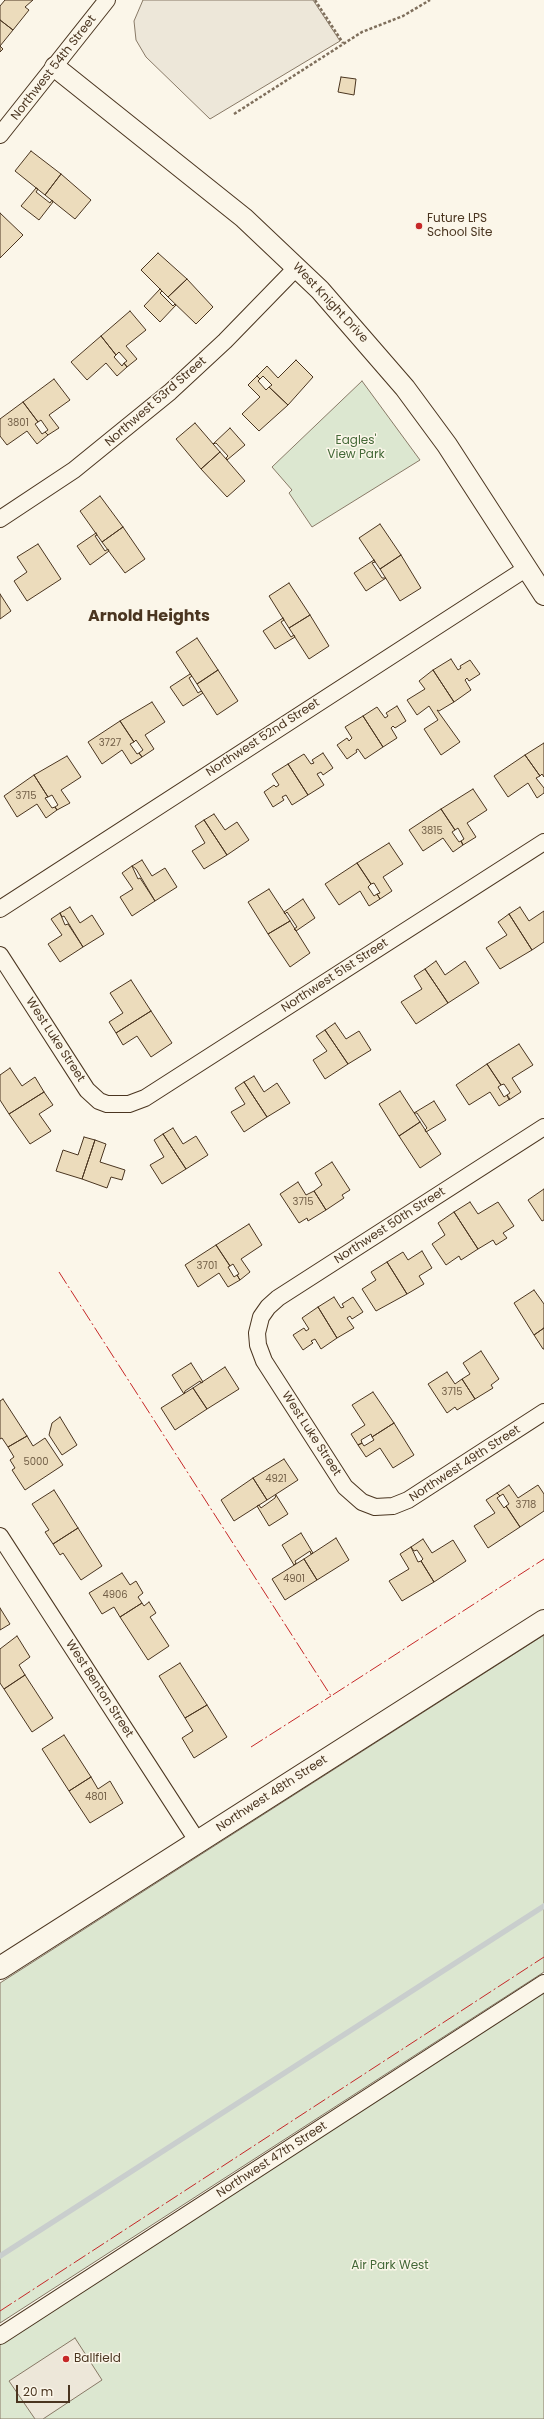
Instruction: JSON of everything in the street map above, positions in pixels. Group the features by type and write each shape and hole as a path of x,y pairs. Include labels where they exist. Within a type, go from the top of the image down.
{"main road":[{"name":"Northwest 48th Street","path":"0,1968 544,1621"}],"street":[{"name":"Northwest 54th Street","path":"0,135 107,0"},
{"name":"West Knight Drive","path":"55,67 205,186 297,267 340,313 405,388 447,445 544,595"},
{"name":"Northwest 53rd Street","path":"0,520 74,470 170,392 225,341 297,267"},
{"name":"Northwest 52nd Street","path":"0,909 527,568"},
{"name":"Northwest 51st Street","path":"124,1105 145,1098 544,842"},
{"name":"West Luke Street","path":"0,955 87,1090 99,1101 115,1105 124,1105"},
{"name":"Northwest 50th Street","path":"257,1341 258,1327 261,1317 268,1307 278,1298 544,1127"},
{"name":"West Luke Street","path":"257,1341 264,1361 345,1487 362,1502 382,1508"},
{"name":"Northwest 49th Street","path":"382,1508 393,1506 408,1500 544,1412"},
{"name":"West Benton Street","path":"0,1536 198,1842"},
{"name":"Northwest 47th Street","path":"0,2336 544,1983"}],"path":[{"path":"315,0 344,43"},
{"path":"234,114 362,32 403,16 430,0"}],"green space":[{"name":"Eagles' View Park","path":"362,381 420,460 312,527 289,493 292,490 272,467"},
{"path":"544,1635 544,1972 0,2323 0,1983"},
{"name":"Air Park West","path":"544,1983 544,2419 0,2419 0,2336"}],"shaded area":[{"path":"143,0 313,0 340,41 210,119 146,57 136,40 134,21"},
{"name":"Ballfield","path":"75,2338 102,2380 43,2419 35,2419 9,2381"}],"building":[{"path":"5,0 33,0 25,7 29,10 13,30 0,20 0,6"},
{"path":"0,20 13,30 0,46"},
{"path":"341,77 356,79 354,95 338,92"},
{"path":"31,151 61,174 45,195 15,171"},
{"path":"61,174 91,200 75,219 45,195"},
{"path":"36,188 38,189 36,192 50,203 52,200 53,202 39,220 21,206"},
{"path":"0,213 23,235 0,258"},
{"path":"158,253 187,279 168,297 141,270"},
{"path":"187,279 213,307 196,324 168,297"},
{"path":"160,289 162,291 160,293 173,306 175,304 176,305 160,322 144,306"},
{"path":"130,311 146,330 126,346 137,359 127,367 124,363 127,361 119,352 116,355 101,336"},
{"path":"101,336 116,355 114,357 122,366 124,363 127,367 117,376 106,363 87,380 71,362"},
{"path":"296,360 313,377 288,405 269,387 272,385 263,376 260,379 257,376 267,366 278,378"},
{"path":"257,376 260,379 258,381 266,390 269,387 288,405 259,431 242,414 260,397 248,385"},
{"path":"54,379 70,400 49,415 59,428 48,435 45,432 48,430 41,420 38,422 23,402"},
{"path":"23,402 38,422 35,424 42,434 45,432 48,435 37,444 27,431 7,445 0,436 0,419"},
{"path":"195,423 220,452 201,469 176,439"},
{"path":"230,428 245,445 227,460 226,458 228,456 216,443 213,444"},
{"path":"220,452 245,481 227,497 201,469"},
{"path":"100,496 123,527 102,542 80,511"},
{"path":"380,524 401,555 380,569 359,538"},
{"path":"123,527 145,559 125,573 102,542"},
{"path":"96,533 97,535 95,536 105,551 108,549 109,551 90,565 77,546"},
{"path":"38,544 61,579 27,601 14,581 27,572 17,557"},
{"path":"401,555 421,588 400,601 380,569"},
{"path":"374,560 375,562 372,563 382,578 386,578 366,591 354,573"},
{"path":"289,583 310,615 289,628 269,596"},
{"path":"0,594 11,611 0,619"},
{"path":"310,615 329,646 309,659 289,628"},
{"path":"283,618 284,620 281,622 291,637 294,635 295,637 275,649 263,631"},
{"path":"197,638 218,670 197,684 176,652"},
{"path":"451,659 458,670 461,668 460,666 470,660 480,674 469,681 467,678 465,680 471,690 454,702 433,670"},
{"path":"218,670 238,701 217,715 197,684"},
{"path":"433,670 454,702 439,711 437,710 460,742 441,755 424,729 438,720 429,706 417,715 407,700 425,689 419,681"},
{"path":"190,674 192,676 189,678 198,693 201,691 203,693 183,706 170,687"},
{"path":"152,702 165,722 145,735 154,749 142,757 139,753 143,750 136,740 134,742 120,721"},
{"path":"397,706 406,721 395,728 393,726 391,728 397,738 383,747 363,716 377,707 385,718 388,716 386,713"},
{"path":"363,716 383,747 365,759 358,749 356,750 357,752 347,759 337,745 347,738 349,741 352,738 345,727"},
{"path":"120,721 134,742 130,744 137,754 139,753 142,757 131,764 122,750 102,764 88,742"},
{"path":"544,743 544,777 542,774 540,776 525,755"},
{"path":"323,753 333,768 323,775 321,772 317,774 324,785 308,795 288,764 304,754 311,764 314,763 312,760"},
{"path":"525,755 540,776 536,778 544,788 544,793 537,798 528,783 508,797 494,776"},
{"path":"67,756 81,777 61,790 70,803 57,810 55,807 58,805 52,795 48,797 34,775"},
{"path":"288,764 308,795 292,805 286,795 282,797 284,800 273,807 264,792 274,785 276,787 279,785 272,774"},
{"path":"34,775 48,797 45,798 52,808 55,807 57,810 46,818 37,804 17,817 4,796"},
{"path":"473,789 487,810 467,823 476,837 463,845 461,841 464,839 458,828 455,830 441,809"},
{"path":"441,809 455,830 452,832 463,845 453,852 443,838 423,851 409,830"},
{"path":"214,814 225,830 237,822 249,840 227,855 204,820"},
{"path":"204,820 227,855 204,869 192,851 205,843 195,826"},
{"path":"389,843 403,864 383,877 392,891 380,899 377,894 380,893 374,883 371,884 357,863"},
{"path":"142,860 152,876 165,868 177,887 155,901 136,869 132,866"},
{"path":"357,863 371,884 368,887 374,896 377,894 380,899 369,906 360,891 339,905 325,884"},
{"path":"132,866 138,879 140,878 155,901 132,916 120,897 133,889 122,873"},
{"path":"269,889 290,921 268,934 248,902"},
{"path":"303,899 315,918 296,931 294,929 297,927 287,912 285,914 284,912"},
{"path":"70,907 80,923 92,915 104,934 83,947 64,916 62,917 60,913"},
{"path":"520,907 529,921 544,911 544,942 532,950 509,914"},
{"path":"60,913 65,925 68,924 83,947 60,962 48,944 62,935 51,919"},
{"path":"509,914 532,950 500,969 486,948 507,935 498,922"},
{"path":"290,921 310,953 290,967 268,934"},
{"path":"436,961 445,975 465,961 479,983 448,1003 425,969"},
{"path":"425,969 448,1003 416,1024 401,1002 422,989 414,976"},
{"path":"131,980 151,1011 116,1033 109,1022 123,1013 110,993"},
{"path":"151,1011 172,1043 151,1057 137,1036 123,1045 116,1033"},
{"path":"335,1023 346,1039 359,1031 371,1050 348,1064 325,1030"},
{"path":"325,1030 348,1064 325,1079 313,1060 327,1051 316,1036"},
{"path":"519,1044 533,1065 512,1078 521,1092 509,1100 507,1095 510,1093 504,1084 501,1085 487,1064"},
{"path":"487,1064 501,1085 498,1087 504,1097 507,1095 510,1099 499,1106 490,1092 469,1105 456,1085"},
{"path":"10,1068 22,1086 35,1077 44,1092 9,1114 0,1100 0,1075"},
{"path":"254,1076 264,1092 277,1083 290,1103 267,1117 244,1082"},
{"path":"244,1082 267,1117 244,1132 231,1112 245,1104 235,1088"},
{"path":"400,1091 420,1122 399,1136 379,1104"},
{"path":"44,1092 53,1105 39,1114 51,1131 30,1144 9,1114"},
{"path":"434,1101 446,1120 426,1132 425,1130 427,1128 417,1113 414,1113"},
{"path":"420,1122 441,1154 420,1168 399,1136"},
{"path":"173,1128 183,1144 196,1136 208,1155 186,1169 163,1134"},
{"path":"163,1134 186,1169 162,1184 150,1165 164,1157 154,1140"},
{"path":"84,1137 95,1140 82,1179 56,1171 63,1150 78,1155"},
{"path":"95,1140 106,1144 100,1162 125,1170 122,1180 111,1177 107,1188 82,1179"},
{"path":"332,1162 350,1190 342,1195 344,1198 326,1210 314,1191 322,1185 315,1173"},
{"path":"298,1182 306,1195 314,1191 326,1210 308,1221 307,1218 299,1223 280,1194"},
{"path":"544,1189 544,1220 542,1221 528,1200"},
{"path":"470,1202 478,1214 498,1202 514,1226 503,1233 507,1238 496,1245 493,1240 478,1249 454,1212"},
{"path":"454,1212 478,1249 461,1260 459,1256 446,1265 432,1244 445,1235 438,1223"},
{"path":"249,1224 262,1245 241,1259 250,1272 240,1280 237,1275 239,1274 233,1264 230,1266 216,1245"},
{"path":"216,1245 230,1266 228,1267 234,1277 237,1275 240,1280 228,1287 219,1273 198,1287 185,1265"},
{"path":"422,1251 432,1268 419,1276 424,1284 407,1294 387,1262 403,1252 408,1260"},
{"path":"387,1262 407,1294 376,1311 362,1289 376,1280 371,1272"},
{"path":"534,1290 544,1304 544,1328 534,1335 514,1303"},
{"path":"334,1297 341,1308 344,1307 342,1304 353,1297 363,1312 352,1319 350,1316 347,1318 354,1328 337,1338 318,1307"},
{"path":"318,1307 337,1338 321,1349 315,1339 311,1341 313,1343 303,1350 293,1335 304,1328 306,1331 309,1329 302,1318"},
{"path":"544,1328 544,1349 543,1349 534,1335"},
{"path":"481,1351 499,1379 491,1385 493,1388 475,1399 462,1379 470,1374 463,1363"},
{"path":"191,1363 203,1382 201,1383 200,1381 185,1391 184,1394 172,1375"},
{"path":"225,1367 239,1389 207,1409 193,1388"},
{"path":"447,1372 455,1384 462,1379 475,1399 457,1410 455,1407 447,1413 428,1384"},
{"path":"193,1388 207,1409 175,1430 161,1408"},
{"path":"373,1392 394,1423 372,1437 371,1434 361,1440 362,1443 358,1445 351,1434 365,1425 352,1405"},
{"path":"3,1399 27,1436 8,1447 2,1438 0,1439 0,1401"},
{"path":"60,1417 77,1445 62,1455 49,1435 52,1423"},
{"path":"394,1423 414,1455 393,1468 380,1448 366,1457 358,1445 362,1443 364,1446 374,1440 372,1437"},
{"path":"27,1436 33,1446 45,1438 63,1465 25,1490 12,1470 15,1468 10,1460 14,1457 8,1447"},
{"path":"284,1459 298,1480 267,1500 253,1478"},
{"path":"253,1478 267,1500 234,1521 221,1500"},
{"path":"509,1485 518,1498 538,1485 544,1494 544,1511 520,1527 506,1506 509,1504 503,1494 500,1496 497,1493"},
{"path":"54,1490 78,1528 53,1544 45,1532 49,1530 32,1504"},
{"path":"497,1493 500,1496 497,1498 504,1508 506,1506 520,1527 488,1548 474,1526 495,1513 486,1500"},
{"path":"276,1495 288,1514 269,1526 257,1506 259,1505 261,1508 275,1498"},
{"path":"78,1528 102,1566 81,1580 63,1553 60,1555 53,1544"},
{"path":"301,1533 313,1553 311,1554 310,1551 295,1561 296,1563 294,1565 282,1545"},
{"path":"336,1538 349,1560 317,1580 304,1559"},
{"path":"423,1539 432,1553 453,1540 466,1561 434,1582 421,1561 423,1559 417,1550 414,1551 411,1547"},
{"path":"411,1547 418,1562 421,1561 434,1582 402,1601 389,1581 409,1569 400,1554"},
{"path":"304,1559 317,1580 285,1600 272,1579"},
{"path":"122,1573 130,1585 136,1581 143,1593 138,1597 142,1603 120,1617 114,1607 102,1614 89,1593"},
{"path":"149,1602 156,1613 150,1617 169,1646 148,1660 120,1617 142,1603 144,1606"},
{"path":"0,1608 10,1624 0,1630"},
{"path":"17,1636 30,1657 19,1665 25,1675 4,1689 0,1683 0,1649"},
{"path":"180,1663 207,1705 185,1718 159,1676"},
{"path":"25,1675 53,1718 32,1732 4,1689"},
{"path":"207,1705 227,1737 194,1758 182,1738 193,1731 185,1718"},
{"path":"64,1735 91,1777 69,1791 42,1749"},
{"path":"91,1777 98,1789 110,1781 123,1803 90,1823 69,1791"}],"waterway":[{"path":"0,2256 544,1906"}],"power":[{"path":"59,1272 331,1696 544,1559"},
{"path":"251,1747 331,1696"},
{"path":"0,2311 544,1957"}],"place":[{"name":"Future LPS School Site","path":"419,226"},
{"name":"Ballfield","path":"66,2359"}],"district":[{"name":"Arnold Heights","path":"149,617"}]}
